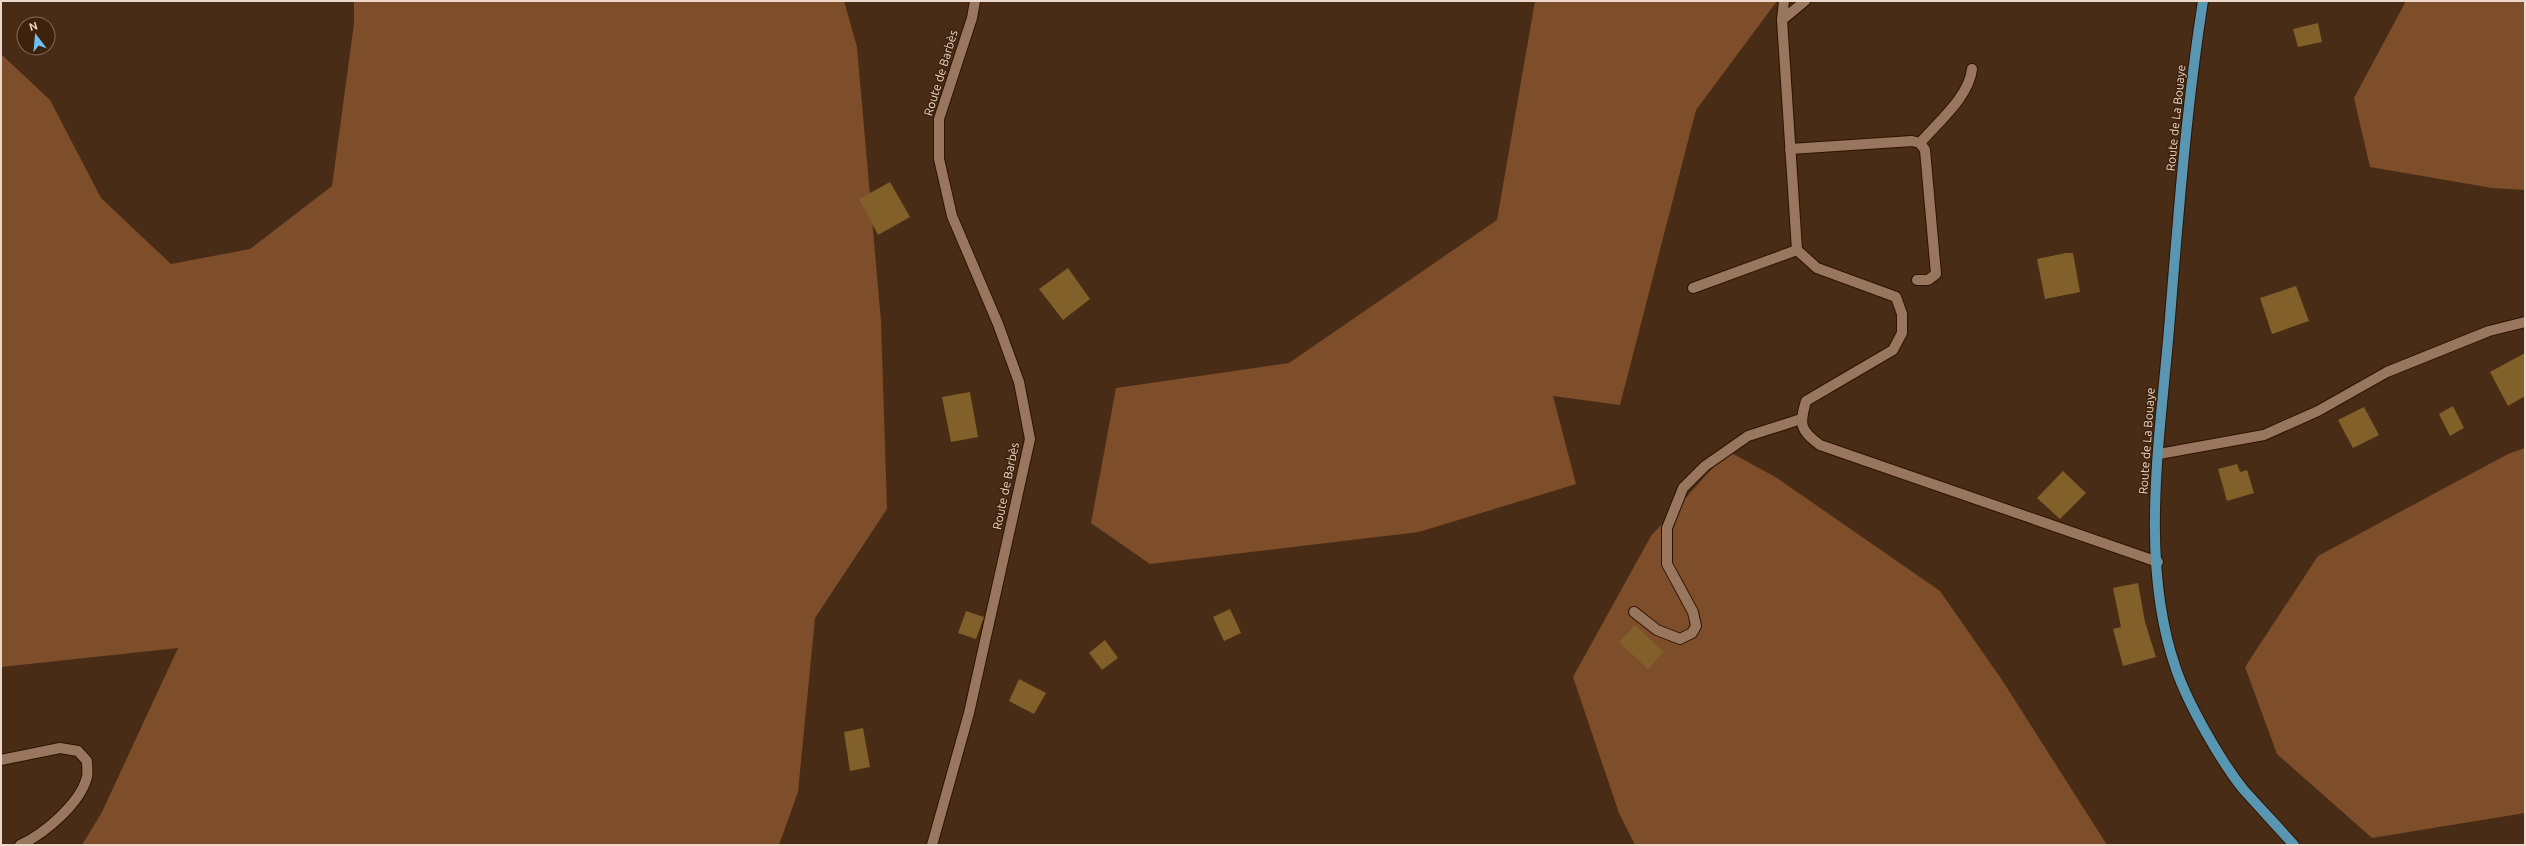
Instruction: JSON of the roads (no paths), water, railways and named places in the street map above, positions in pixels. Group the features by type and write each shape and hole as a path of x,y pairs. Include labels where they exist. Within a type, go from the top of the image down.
{"main road":[{"name":"Route de La Bouaye","path":"2203,1 2197,40 2175,258 2155,510 2161,609 2176,669 2200,722 2242,787 2294,845"}],"street":[{"name":"Route de Barbès","path":"932,845 969,713 1030,439 1019,382 998,324 952,216 939,159 939,119 972,18 975,1"},
{"path":"1784,1 1782,20 1798,250 1817,268 1896,297 1902,314 1902,333 1893,350 1806,400 1801,419 1805,434 1820,445 2158,562"},
{"path":"1782,20 1805,1"},
{"path":"1920,143 1964,92 1972,77 1972,69"},
{"path":"1790,149 1912,141 1920,143 1926,150 1936,274 1928,280 1917,280"},
{"path":"1693,288 1798,250"},
{"path":"2159,454 2264,435 2318,411 2387,372 2489,330 2525,322"},
{"path":"1634,612 1657,630 1680,639 1692,633 1696,626 1693,612 1667,564 1667,528 1683,488 1705,466 1748,436 1801,419"},
{"path":"1,760 60,748 78,751 87,761 87,777 72,803 49,827 20,845"}]}
